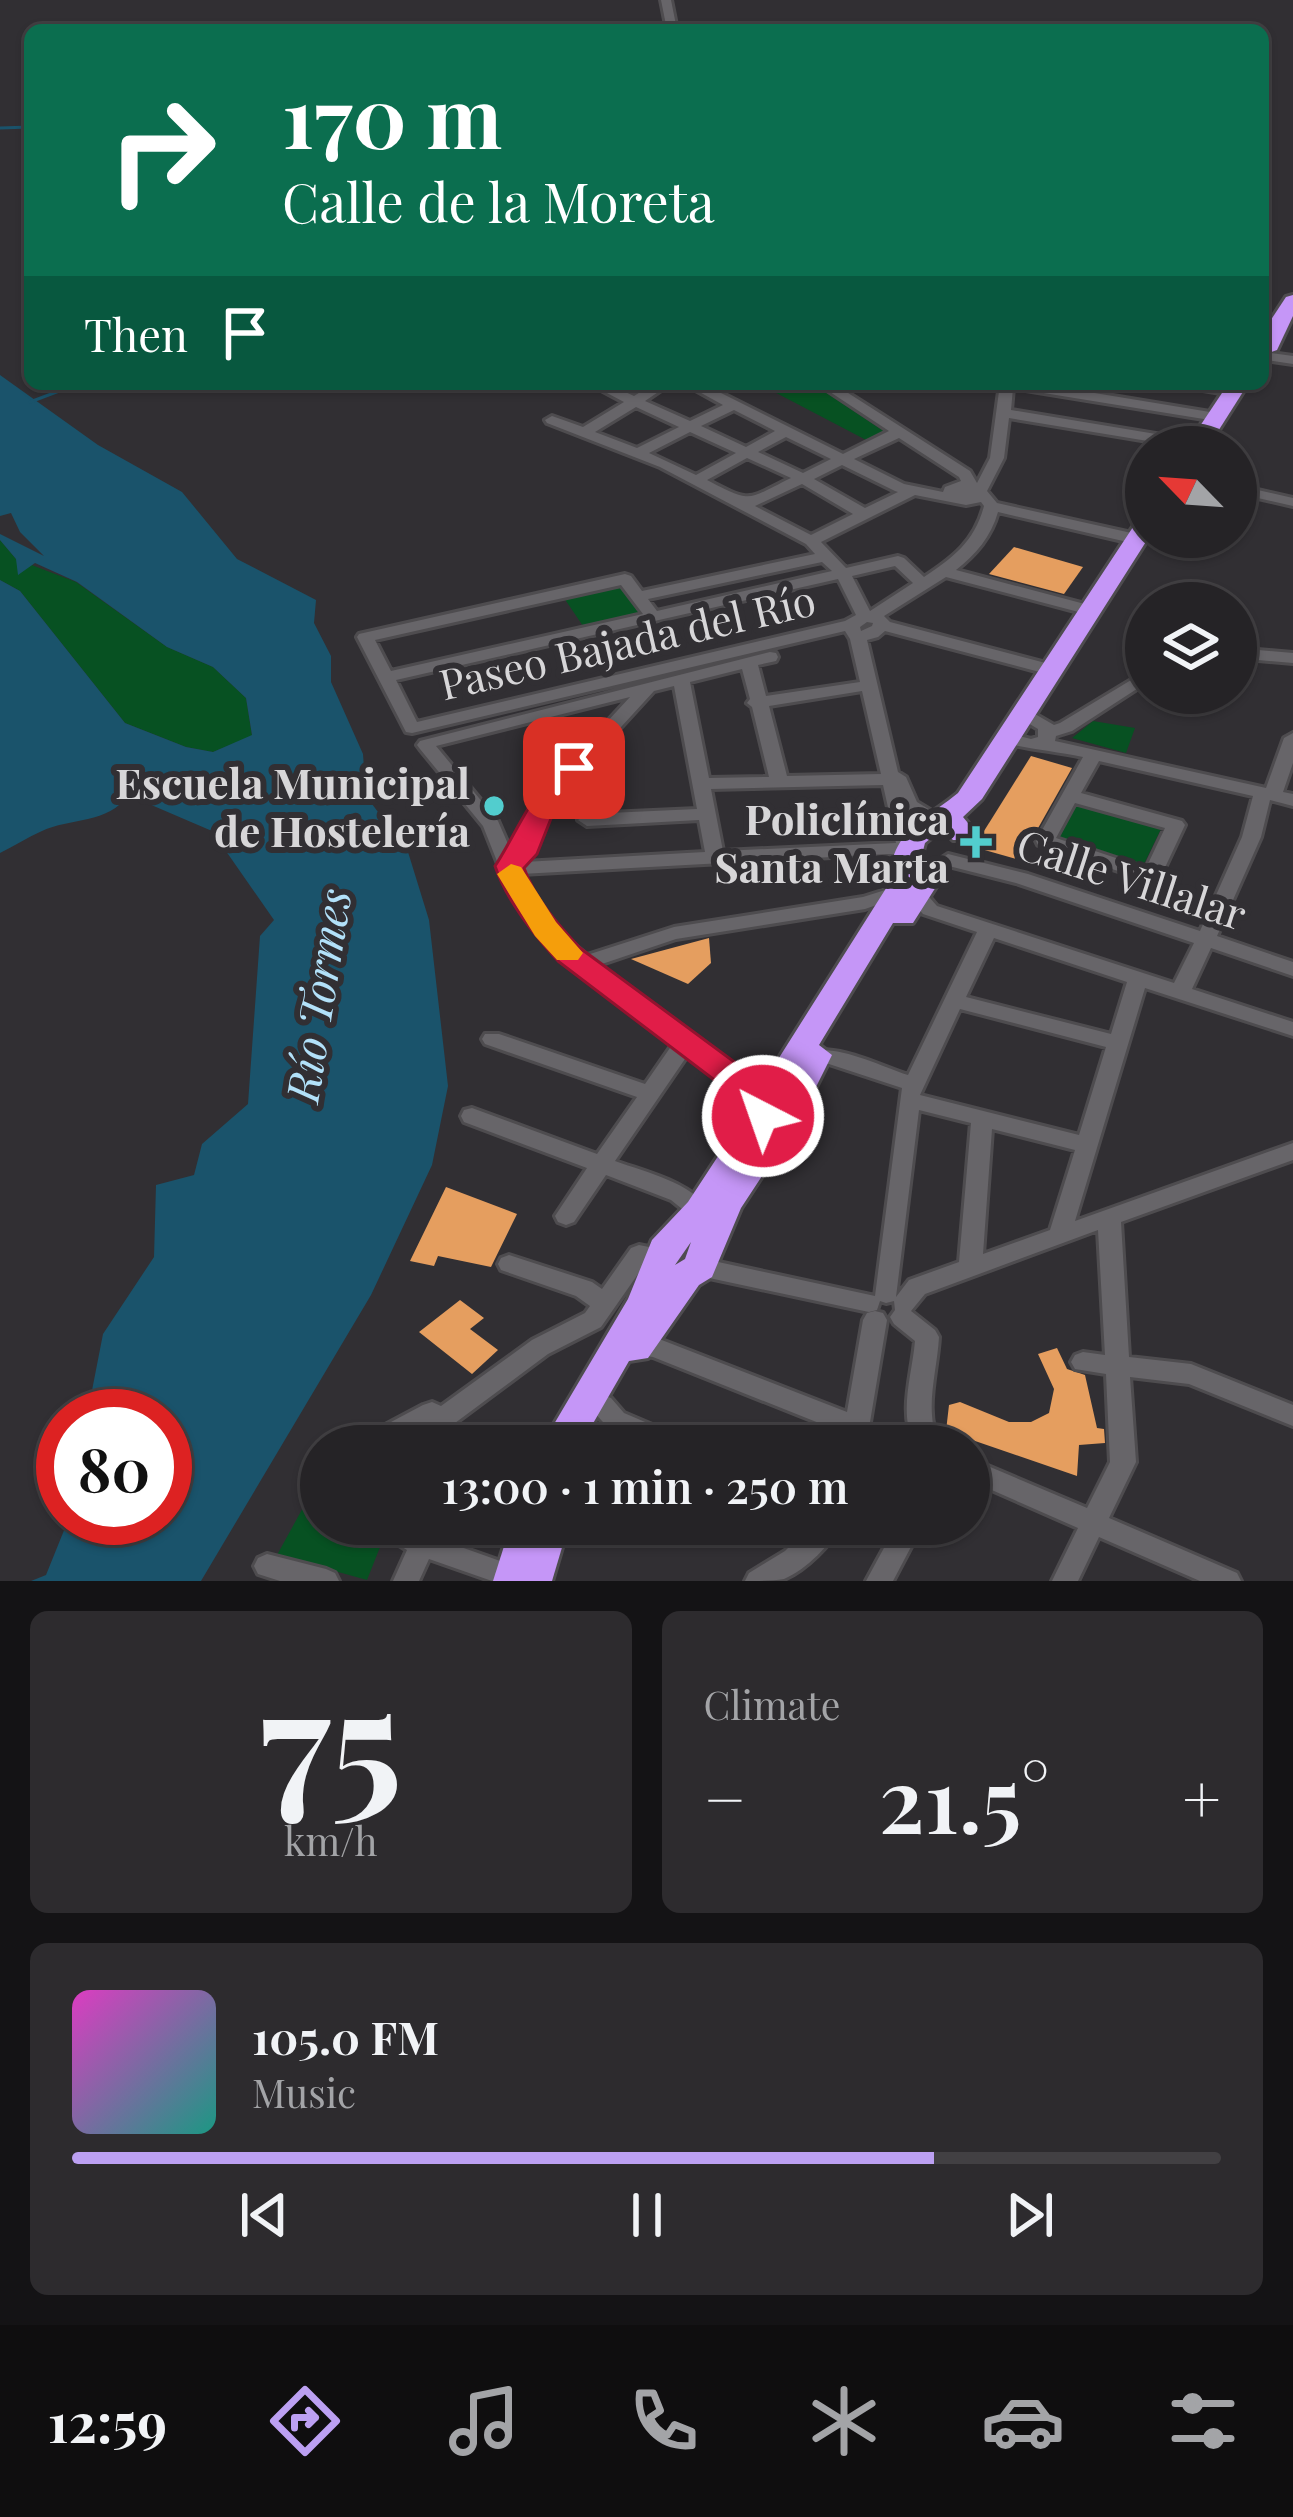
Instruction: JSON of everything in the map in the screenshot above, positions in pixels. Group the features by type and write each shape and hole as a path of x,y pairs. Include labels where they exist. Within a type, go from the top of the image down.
{"highway":[{"path":"1270,350 1293,301"},
{"path":"1210,426 1234,390"},
{"path":"591,1425 637,1346 700,1210 771,1104 816,1056 931,845 1021,741 1052,670 1125,556"},
{"path":"574,1425 680,1260 788,1069 907,893"},
{"path":"519,1580 526,1545"},
{"path":"519,1580 538,1545"}],"street":[{"path":"610,390 866,515"},
{"path":"586,432 654,390"},
{"path":"704,390 912,491 972,494 1125,528"},
{"path":"834,390 898,432 972,494"},
{"path":"865,627 972,547 972,494 994,470 1010,390"},
{"path":"1048,390 1216,417"},
{"path":"638,453 733,405"},
{"path":"1004,413 1125,434"},
{"path":"552,420 698,480 812,541 827,556 843,574 865,627 893,779 931,845"},
{"path":"698,480 786,431"},
{"path":"742,503 757,501 898,432"},
{"path":"812,541 912,491"},
{"path":"1257,494 1293,502"},
{"path":"639,596 827,556"},
{"path":"383,678 898,561 922,583"},
{"path":"942,572 1090,610"},
{"path":"653,616 626,579 365,638 383,678 492,825 509,868 545,929 684,1044 771,1104"},
{"path":"865,627 1052,670"},
{"path":"865,627 870,685 893,779 931,845"},
{"name":"Paseo Bajada del Río","path":"423,735 649,688 865,627"},
{"name":"Paseo Bajada del Río","path":"423,735 865,627"},
{"path":"1257,655 1293,658"},
{"path":"749,662 779,781"},
{"path":"681,679 715,857"},
{"path":"756,703 870,685"},
{"path":"509,868 523,854 548,796 649,688"},
{"path":"908,800 942,805 1021,741 1075,720 1125,689"},
{"path":"1180,992 1262,808 1276,797 1293,738"},
{"path":"1021,741 1276,797"},
{"path":"1071,796 1176,825 1152,876 1045,841 1093,755"},
{"path":"701,784 893,779"},
{"path":"586,820 707,814"},
{"path":"509,868 931,845"},
{"name":"Calle Villalar","path":"931,845 1293,969"},
{"path":"584,963 674,933 907,893 930,910 1293,1029"},
{"path":"859,1425 887,1303 912,1092 988,929"},
{"path":"1059,1236 1138,978"},
{"path":"952,1000 1118,1043"},
{"path":"492,1039 649,1093"},
{"path":"566,1216 684,1044"},
{"path":"816,1056 982,1119 1087,1145"},
{"path":"472,1116 680,1194 700,1210"},
{"path":"970,1268 982,1119"},
{"path":"887,1303 917,1287 1293,1151"},
{"path":"1065,1581 1121,1469 1109,1217"},
{"path":"417,1425 593,1320 639,1254 887,1303 927,1337 920,1425"},
{"path":"509,1264 584,1289 605,1304"},
{"path":"637,1346 654,1347 831,1425"},
{"path":"1083,1362 1191,1374 1293,1416"},
{"path":"602,1405 627,1425"},
{"path":"436,1417 442,1425"},
{"path":"990,1477 1228,1581"},
{"path":"406,1581 407,1545"},
{"path":"438,1545 519,1580"},
{"path":"758,1581 808,1545"},
{"path":"879,1581 899,1545"},
{"path":"267,1566 326,1581"}],"green space":[{"path":"770,390 822,390 885,432 868,441"},
{"path":"0,540 16,559 76,582 167,647 213,667 246,698 252,736 213,752 186,747 125,723 20,591 0,580"},
{"path":"621,585 641,613 583,626 564,598"},
{"path":"1093,721 1135,728 1126,753 1072,738"},
{"path":"1078,803 1162,827 1143,866 1057,838"},
{"path":"300,1513 300,1545 381,1545 367,1580 277,1555"}],"water":[{"name":"Río Tormes","path":"0,375 98,445 182,492 237,559 316,600 314,623 331,656 331,682 363,754 366,796 408,852 429,920 448,1086 432,1165 371,1295 201,1581 31,1581 46,1575 58,1545 192,1545 192,1389 92,1389 103,1334 154,1257 156,1185 194,1175 202,1144 248,1104 260,936 274,920 212,831 128,795 110,811 37,833 0,853 0,580 20,591 125,723 186,747 213,752 252,735 246,698 213,667 167,647 77,582 35,563 18,575 16,559 0,534 44,556 20,532 11,513 0,516"}],"building":[{"path":"1014,547 1083,567 1064,594 989,574"},
{"path":"1031,756 1072,768 1020,860 974,847"},
{"path":"709,938 711,963 688,984 631,959"},
{"path":"446,1187 517,1214 491,1267 438,1256 434,1266 410,1261"},
{"path":"460,1300 484,1318 470,1329 498,1350 472,1374 419,1332"},
{"path":"1057,1348 1067,1369 1085,1375 1097,1428 1104,1429 1105,1443 1079,1445 1077,1476 990,1446 990,1425 947,1425 949,1405 960,1402 1009,1422 1031,1422 1049,1413 1054,1389 1038,1354"}],"waterway":[{"path":"0,128 24,127"},
{"path":"30,402 62,390"}],"slow traffic":[{"path":"511,874 545,929 568,953"}],"place":[{"name":"Escuela Municipal de Hostelería","path":"494,806"},
{"name":"Policlínica Santa Marta","path":"976,842"}],"route":[{"path":"574,768 543,803 523,854 509,866 513,878 545,929 570,955 759,1097 757,1111 763,1116"}]}
